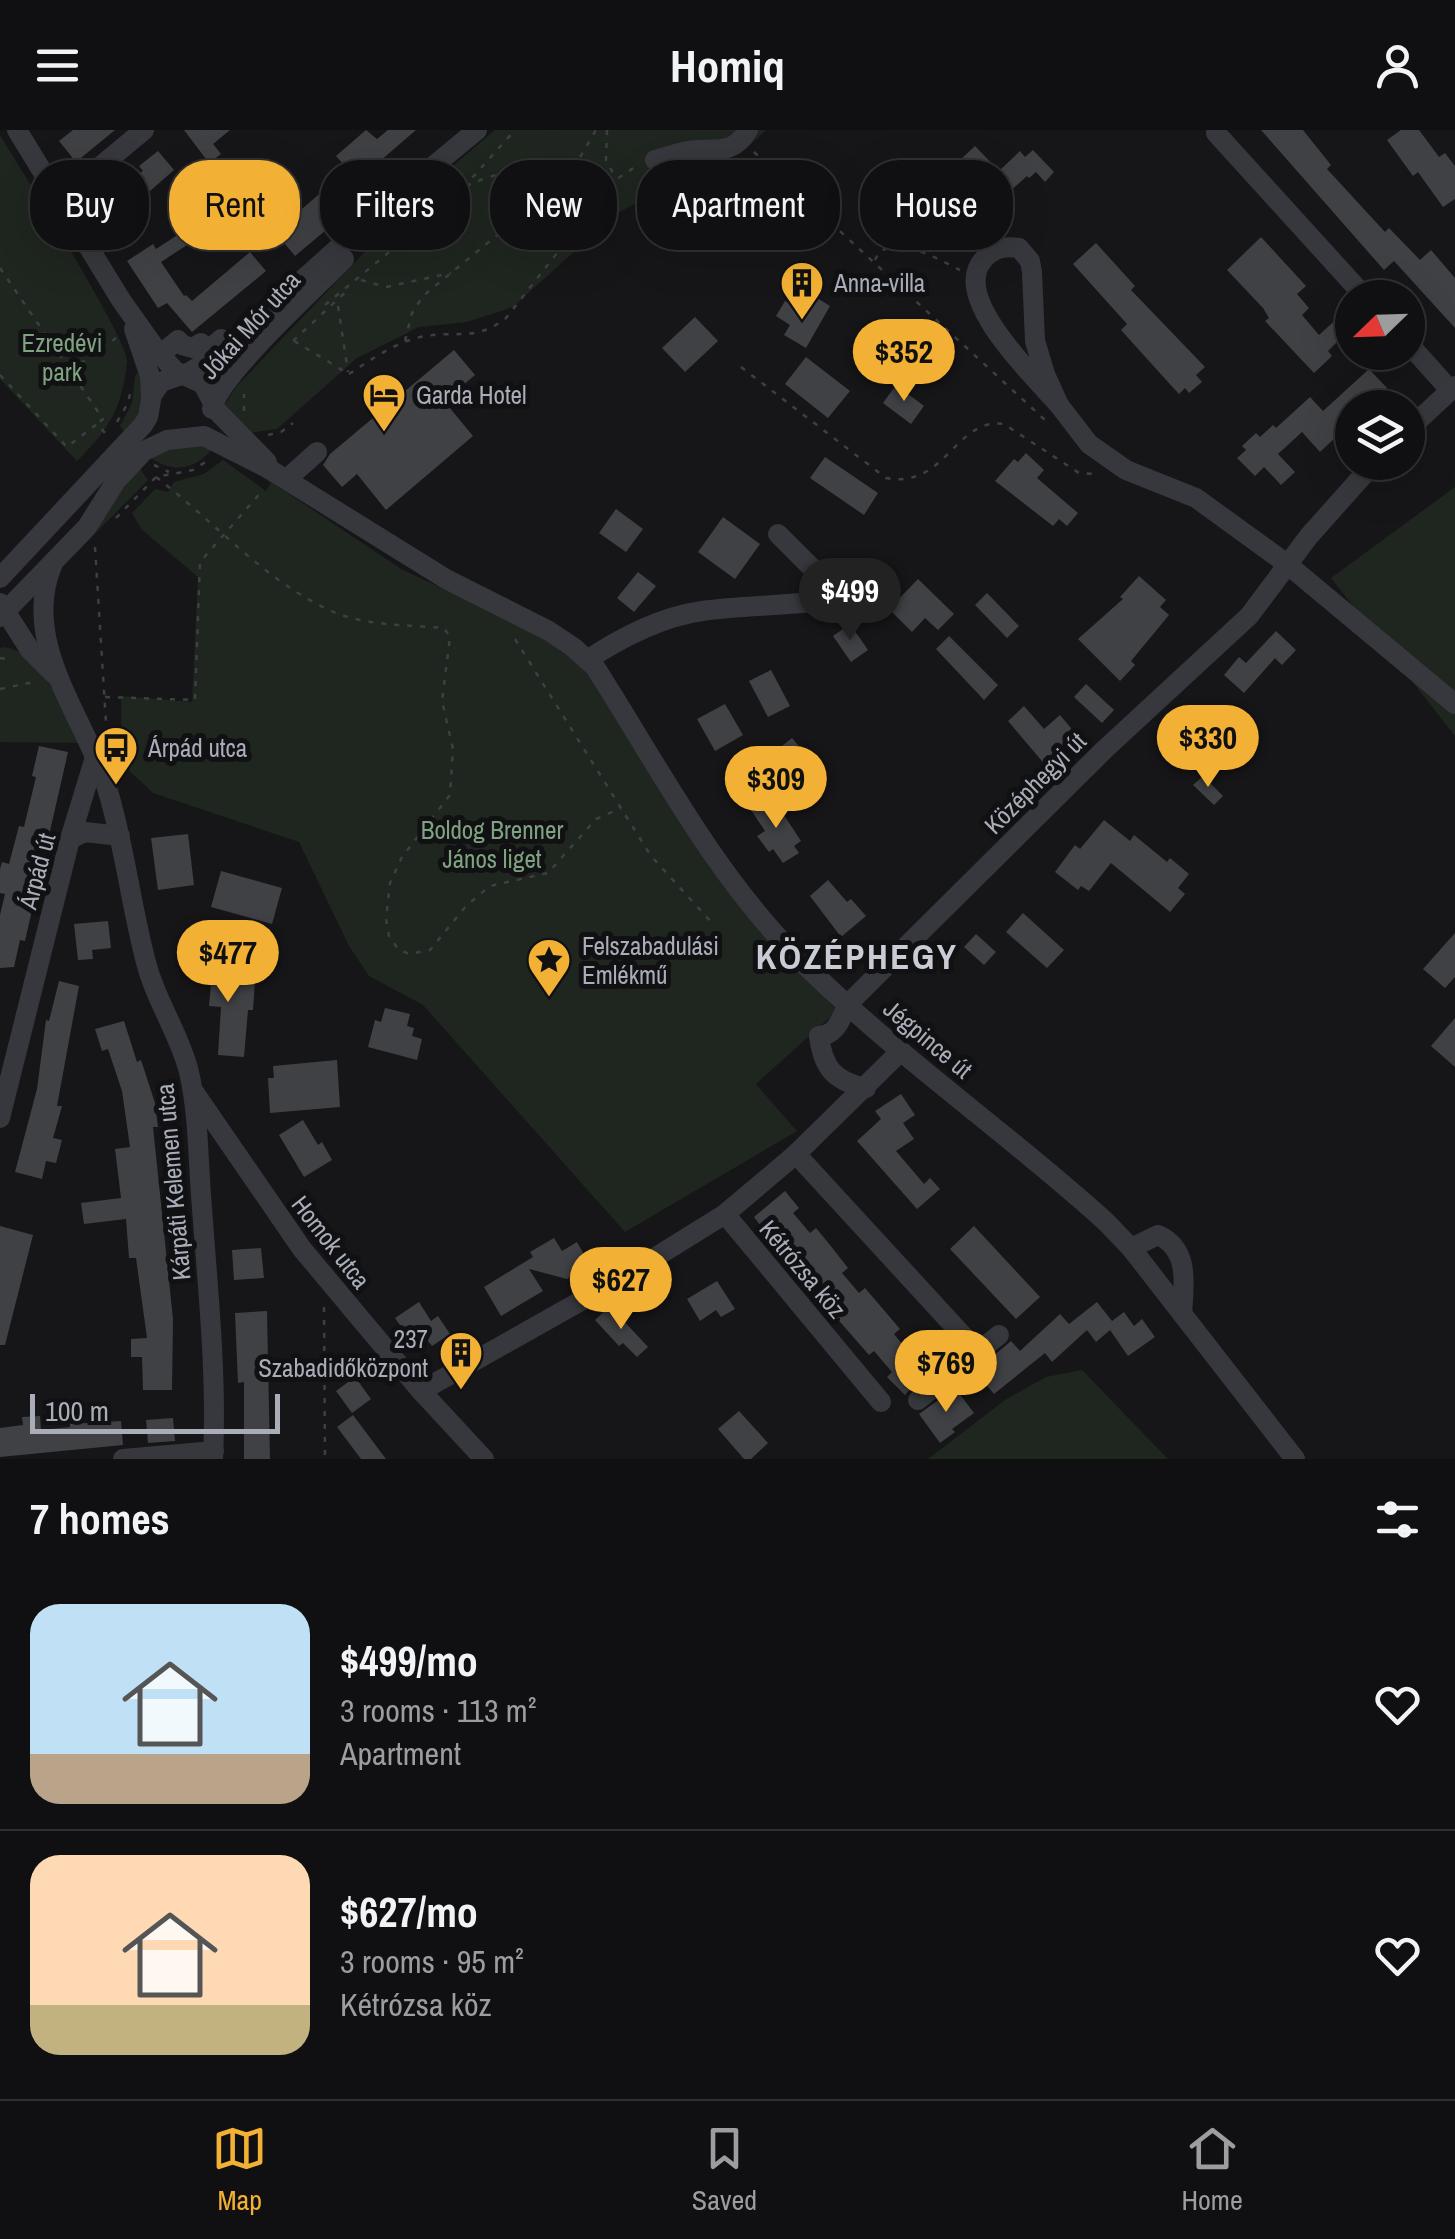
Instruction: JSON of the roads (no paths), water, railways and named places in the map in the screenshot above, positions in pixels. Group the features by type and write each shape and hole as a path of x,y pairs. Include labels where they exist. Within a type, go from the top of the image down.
{"street":[{"path":"17,130 35,160"},
{"path":"108,160 144,130"},
{"name":"Jókai Mór utca","path":"442,160 477,130"},
{"path":"684,130 698,150"},
{"path":"1216,133 1350,280"},
{"path":"655,160 698,150 722,152 745,135"},
{"path":"1059,405 1035,341 1032,272 1026,254 1019,248 996,250 981,262 974,277 980,301 1006,348 1089,444 1126,470 1196,498 1286,564 1455,704"},
{"path":"2,610 88,527 114,485 144,451 184,437 208,423 212,404 203,384 182,375 160,354 90,250"},
{"name":"Jókai Mór utca","path":"182,375 228,347 338,250"},
{"name":"Jókai Mór utca","path":"212,404 244,363 350,250"},
{"path":"168,348 178,340 193,348 200,343 207,352 252,312 304,279"},
{"path":"121,300 148,369 150,404 159,429 184,437"},
{"path":"1425,360 1453,388 1425,414"},
{"path":"0,578 143,425 161,382 182,375"},
{"name":"Jégpince út","path":"212,404 283,483"},
{"name":"Jégpince út","path":"184,437 216,440 446,578 548,630 587,660 710,848 793,954 896,1055 1073,1192 1132,1248 1295,1459"},
{"path":"283,483 317,452"},
{"name":"Középhegyi út","path":"866,1088 838,1079 828,1070 819,1036 827,1036 836,1028 848,1004 1104,750 1249,616 1286,564 1359,480"},
{"path":"587,660 622,638 665,620 700,611 812,602 820,595 824,580 778,534"},
{"name":"Kárpáti Kelemen utca","path":"56,560 46,583 42,618 61,683 96,754 120,836 146,964 180,1046 192,1091 213,1354 214,1455"},
{"name":"Kárpáti Kelemen utca","path":"2,610 30,650 61,683"},
{"path":"0,641 14,642 30,650"},
{"name":"Árpád út","path":"0,1118 70,839 96,754"},
{"path":"70,839 84,832 120,836"},
{"name":"Kétrózsa köz","path":"420,1391 725,1214 796,1154 896,1055"},
{"name":"Homok utca","path":"192,1091 302,1249 420,1391 484,1459"},
{"path":"796,1154 978,1352"},
{"name":"Kétrózsa köz","path":"725,1214 881,1402"},
{"path":"1132,1248 1158,1235 1168,1239 1177,1250 1184,1270 1182,1314"},
{"path":"918,1400 998,1335"},
{"path":"123,1459 214,1455"}],"place":[{"name":"Anna-villa","path":"802,321"},
{"name":"Garda Hotel","path":"384,433"},
{"name":"Árpád utca","path":"116,786"},
{"name":"Felszabadulási Emlékmű","path":"549,998"},
{"name":"237 Szabadidőközpont","path":"461,1391"}],"district":[{"name":"KÖZÉPHEGY","path":"857,957"}],"park label":[{"name":"Ezredévi park","path":"62,358"},
{"name":"Boldog Brenner János liget","path":"492,844"}]}
